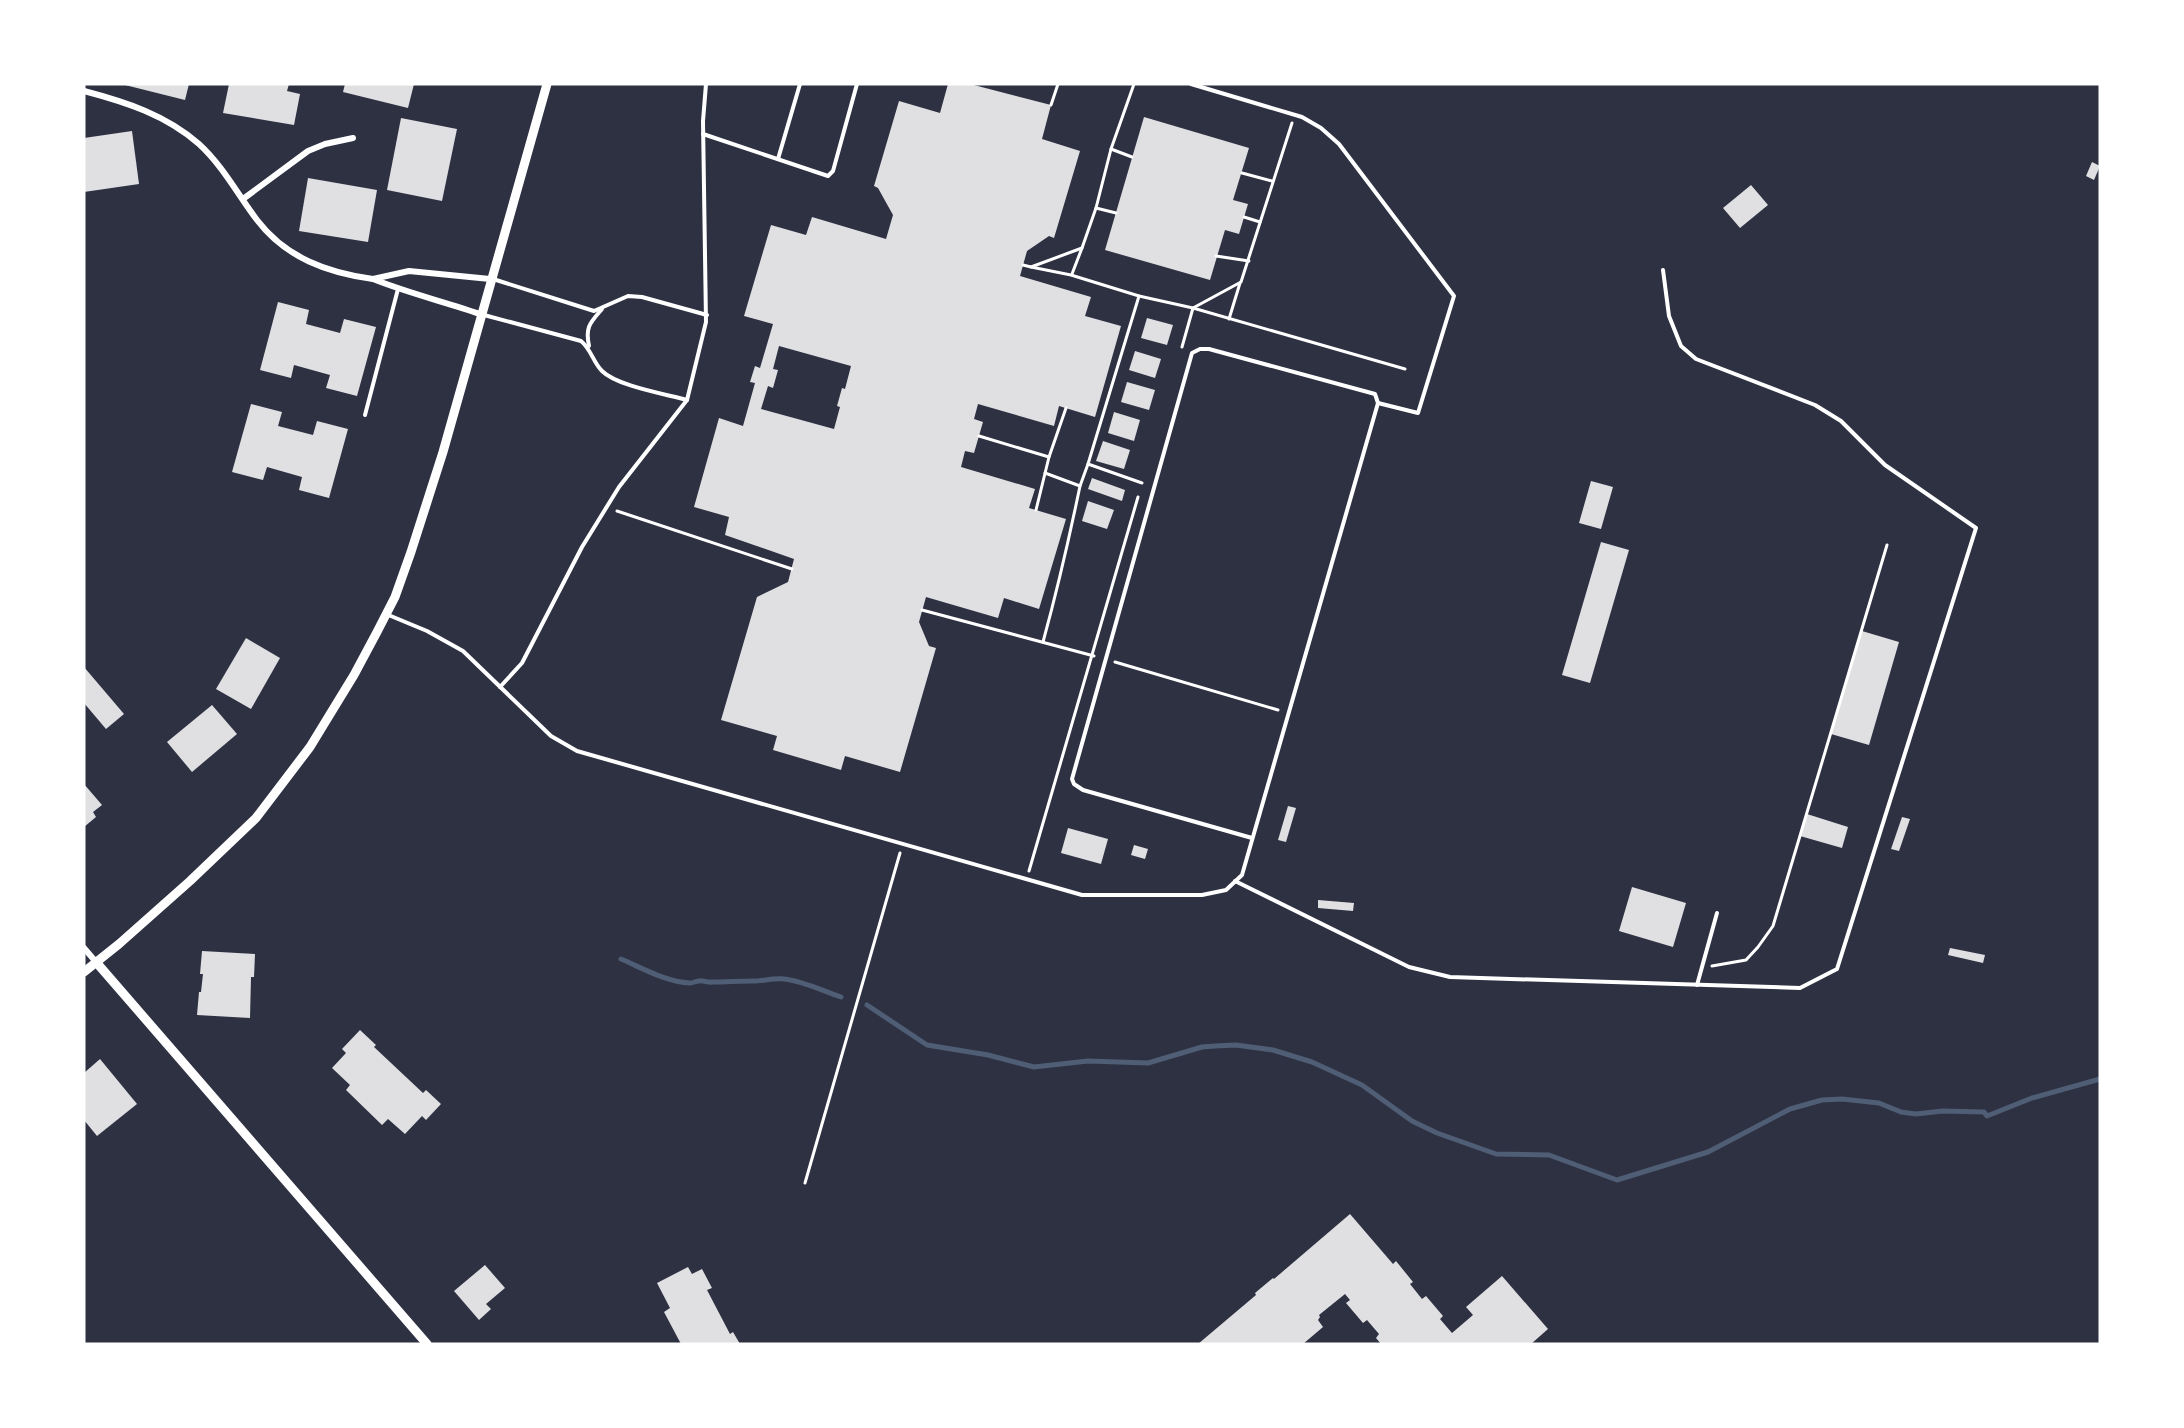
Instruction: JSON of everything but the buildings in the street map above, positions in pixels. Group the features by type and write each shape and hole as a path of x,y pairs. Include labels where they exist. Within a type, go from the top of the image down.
{"street":[{"path":"84,972 190,881 256,818 310,747 354,675 395,597 442,452 546,84"},
{"path":"84,91 126,102 182,130 216,161 258,221 270,234 302,258 334,272 373,279 480,314"},
{"path":"243,199 308,151 325,144 353,138"},
{"path":"373,279 409,271 490,279"},
{"path":"84,948 427,1344"}],"lane":[{"path":"500,687 522,663 582,547 619,487 687,400 707,315 704,134 706,84"},
{"path":"778,159 800,84"},
{"path":"704,134 828,176 833,171 857,84"},
{"path":"1191,84 1295,115 1321,128 1339,144 1454,297 1418,413 1378,403"},
{"path":"1235,881 1409,967 1450,977 1800,988 1837,969 1976,528 1885,465 1841,421 1815,405 1696,359 1681,346 1669,316 1663,270"},
{"path":"490,279 594,311 628,296 642,297 707,315"},
{"path":"365,415 398,289"},
{"path":"603,307 591,321 586,332 589,347 600,369 613,379 687,400"},
{"path":"480,314 580,341 589,347"},
{"path":"386,614 427,631 463,651 551,736 577,752 1082,896 1202,895 1226,890 1242,875 1378,403 1375,394 1209,349 1200,349 1192,353 1072,779 1074,784 1083,789 1252,838"},
{"path":"1697,985 1717,913"}],"path":[{"path":"1051,105 1058,84"},
{"path":"1071,275 1096,208 1111,149 1134,84"},
{"path":"1229,319 1295,115"},
{"path":"1111,149 1132,157"},
{"path":"1242,173 1272,181"},
{"path":"1096,208 1116,213"},
{"path":"1244,217 1260,222"},
{"path":"1031,267 1082,248"},
{"path":"1216,256 1249,261"},
{"path":"1023,265 1071,275 1139,296 1193,308 1405,369"},
{"path":"1180,352 1193,308 1240,282"},
{"path":"1043,642 1063,568 1080,486 1139,296"},
{"path":"1036,510 1049,457 1066,408"},
{"path":"979,436 1049,457"},
{"path":"1088,464 1142,483"},
{"path":"1045,473 1080,486"},
{"path":"1026,881 1139,494"},
{"path":"606,508 792,569"},
{"path":"1701,969 1746,960 1773,926 1887,545"},
{"path":"805,1183 903,846"}],"waterway":[{"path":"621,959 654,974 681,982 784,979 806,984 841,997"},
{"path":"867,1005 927,1045 988,1055 1034,1067 1088,1061 1148,1063 1202,1047 1215,1046 1236,1045 1273,1050 1312,1062 1362,1085 1412,1121 1437,1133 1496,1154 1549,1155 1617,1180 1708,1152 1790,1109 1822,1100 1842,1099 1879,1103 1901,1112 1916,1114 1943,1111 1984,1112 1987,1116 2032,1098 2100,1079"}]}
